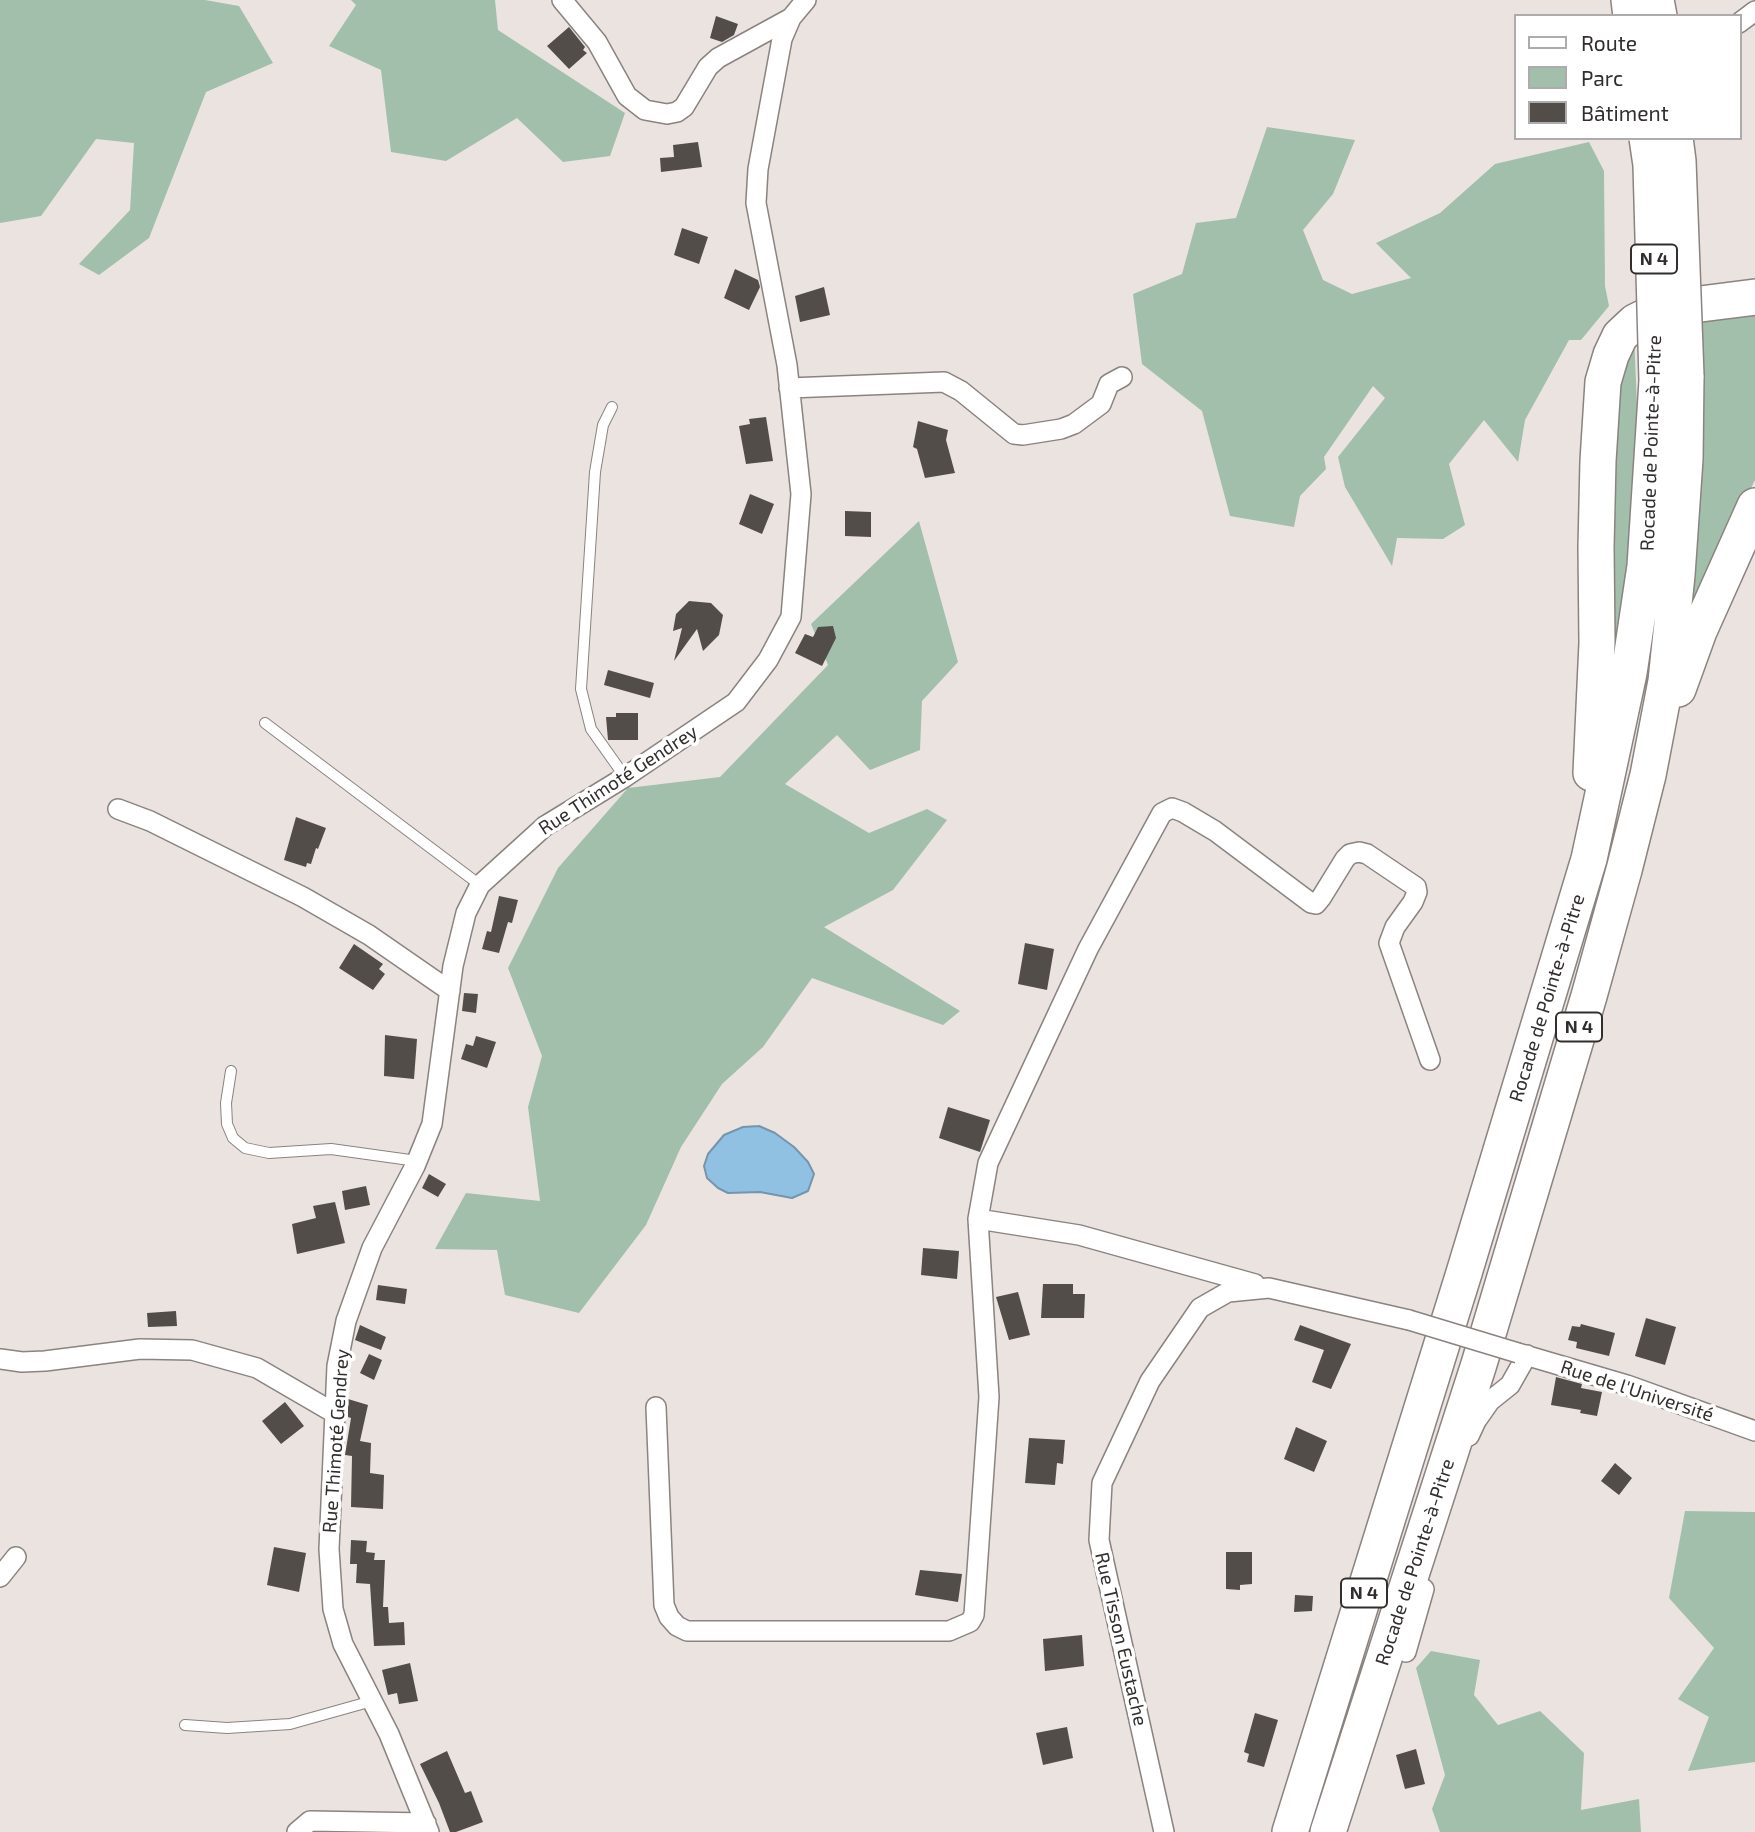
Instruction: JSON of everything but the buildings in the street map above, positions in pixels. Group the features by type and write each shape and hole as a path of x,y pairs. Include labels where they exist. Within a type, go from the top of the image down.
{"highway":[{"name":"Rocade de Pointe-à-Pitre","path":"1328,1832 1479,1364 1592,983 1625,870 1648,775 1666,681 1685,459 1672,378 1647,140"},
{"name":"Rocade de Pointe-à-Pitre","path":"1290,1832 1464,1273 1589,859 1629,673 1672,378 1679,174 1675,140"},
{"path":"1550,985 1574,886 1592,764 1597,643 1598,461 1603,382 1611,355 1620,336 1635,322 1661,309 1755,297"},
{"path":"1648,775 1699,631 1755,506"}],"street":[{"path":"562,0 597,42 627,96 645,110 667,114 684,107 708,67 718,58 791,18"},
{"name":"Rue Thimoté Gendrey","path":"428,1827 389,1734 343,1644 333,1609 329,1549 337,1366 346,1321 372,1248 417,1161 432,1124 453,966 466,913 480,885 545,826 625,777 736,702 768,660 791,617 801,494 789,388 756,203 758,169 782,39 791,18 806,0"},
{"path":"789,388 944,383 961,391 1014,434 1023,435 1062,429 1074,424 1101,404 1108,384 1122,377"},
{"path":"656,1406 664,1605 677,1626 687,1631 949,1631 970,1622 974,1615 989,1397 978,1219 988,1163 1027,1076 1101,926 1162,813 1172,808 1215,831 1311,903 1316,904 1321,898 1345,859 1359,852 1367,854 1416,887 1413,902 1395,927 1389,943 1430,1060"},
{"path":"118,810 150,821 328,910 450,991"},
{"path":"978,1219 1079,1235 1269,1288"},
{"name":"Rue Tisson Eustache","path":"1164,1832 1099,1540 1102,1483 1150,1381 1200,1308 1228,1292 1269,1288 1409,1320"},
{"name":"Rue de l'Université","path":"1409,1320 1627,1385 1755,1431"},
{"path":"0,1359 45,1361 151,1348 192,1350 257,1368 336,1414"},
{"path":"1406,1652 1463,1449 1476,1421 1490,1401 1510,1385 1522,1354"},
{"path":"0,1577 16,1557"},
{"path":"297,1832 310,1821 428,1827"}],"lane":[{"path":"612,407 603,425 595,472 581,689 591,729 625,777"},
{"path":"264,723 480,885"},
{"path":"231,1071 226,1103 227,1125 233,1138 245,1148 269,1153 331,1149 417,1161"},
{"path":"185,1725 227,1728 290,1724 372,1701"}],"green space":[{"path":"0,0 205,0 239,6 273,63 206,92 149,238 99,275 79,264 130,210 134,143 96,139 41,216 0,223"},
{"path":"351,0 495,0 498,30 625,113 610,156 563,162 517,118 446,161 391,152 381,70 329,46 356,5"},
{"path":"1267,127 1355,140 1333,194 1303,230 1323,280 1352,294 1411,278 1376,243 1440,213 1495,164 1589,142 1604,171 1605,286 1609,306 1581,340 1569,340 1525,420 1518,462 1484,420 1449,464 1465,525 1443,539 1397,538 1392,566 1345,487 1338,457 1385,398 1373,386 1324,457 1326,469 1300,496 1294,527 1230,516 1202,411 1142,364 1133,294 1182,274 1196,223 1236,218"},
{"path":"1755,304 1755,480 1681,629 1695,309"},
{"path":"1634,333 1638,431 1631,541 1616,673 1605,579 1611,382"},
{"path":"919,521 958,662 922,701 920,750 870,770 837,735 785,784 869,833 927,809 947,820 893,890 824,927 960,1011 943,1025 812,978 763,1047 722,1084 681,1147 646,1225 579,1313 505,1295 497,1250 435,1249 466,1193 540,1201 528,1107 542,1056 508,968 558,868 628,788 720,777 828,665 811,624"},
{"path":"1685,1511 1755,1512 1755,1762 1688,1771 1709,1717 1678,1699 1714,1648 1669,1598"},
{"path":"1431,1651 1480,1660 1474,1695 1498,1725 1540,1711 1584,1753 1581,1810 1639,1799 1641,1832 1440,1832 1432,1809 1445,1775 1416,1668"}],"water":[{"path":"759,1126 775,1133 808,1162 814,1174 808,1191 792,1198 760,1192 728,1193 707,1178 704,1166 708,1154 724,1135 743,1127"}]}
